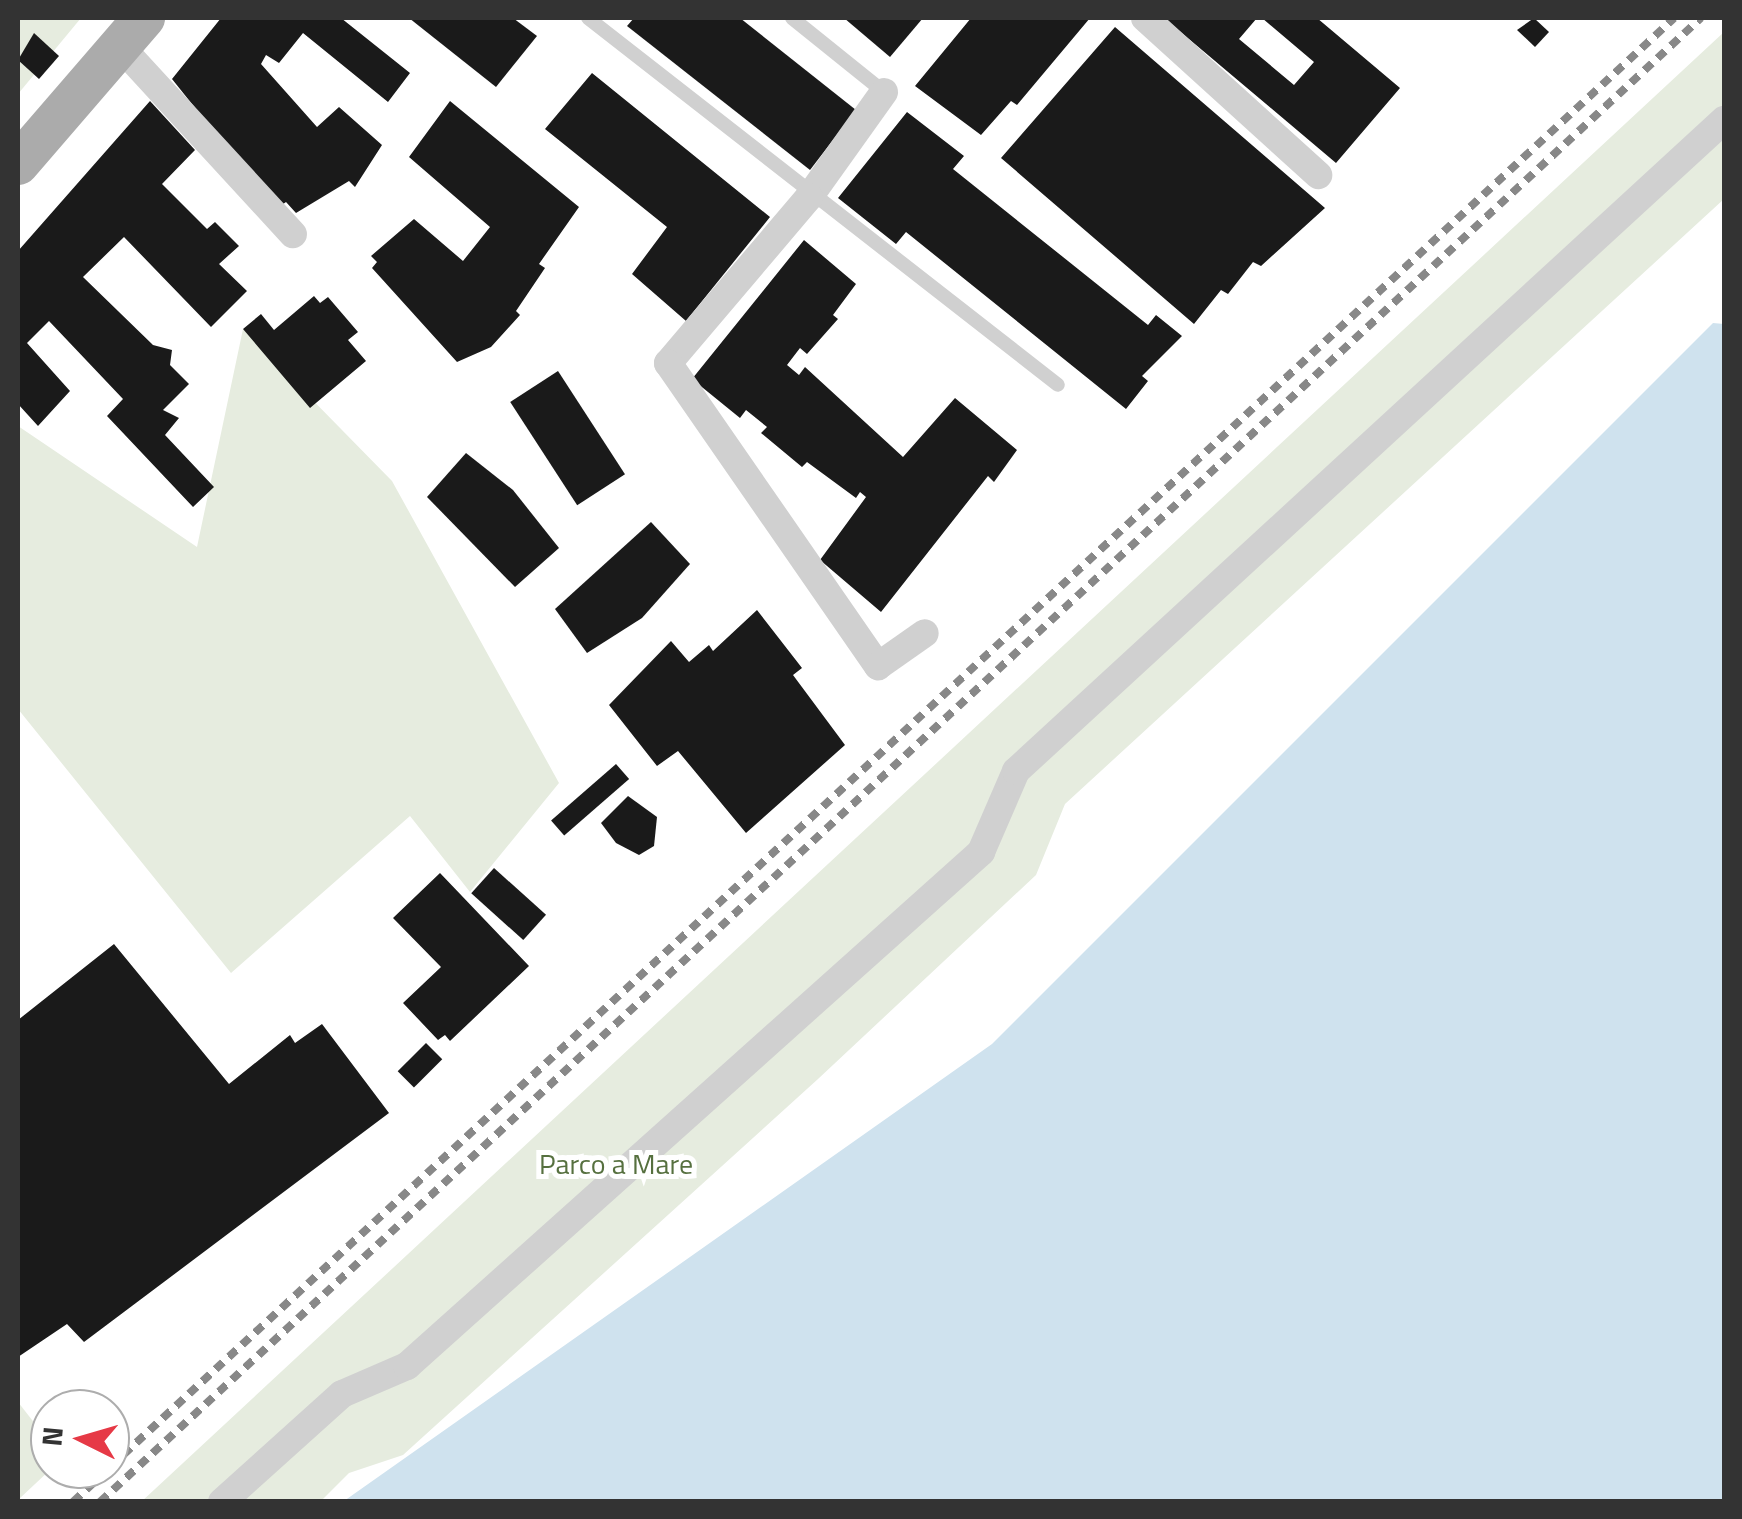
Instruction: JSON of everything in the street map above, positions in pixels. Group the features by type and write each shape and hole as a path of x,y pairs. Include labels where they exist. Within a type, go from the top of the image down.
{"main road":[{"path":"18,164 131,31"}],"street":[{"path":"1145,18 1318,175"},
{"path":"131,31 294,234"},
{"path":"884,92 809,197 668,364 878,666 925,633"},
{"path":"222,1502 342,1394 407,1366 982,852 1016,770 1724,120"}],"lane":[{"path":"588,18 809,197 1058,385"},
{"path":"792,18 884,92"}],"green space":[{"path":"18,18 81,18 18,94"},
{"name":"Parco a Mare","path":"1724,32 1724,199 1065,804 1036,875 818,1079 403,1455 349,1473 321,1501 141,1502"},
{"path":"243,329 392,481 559,783 470,892 410,816 231,973 18,709 18,426 197,547"},
{"path":"18,1402 30,1417 30,1489 18,1500"}],"water":[{"path":"1713,323 1724,324 1724,1501 344,1501 992,1044"}],"building":[{"path":"221,18 341,18 410,73 388,102 303,33 279,63 266,55 261,64 317,127 339,107 382,145 355,187 349,181 296,213 286,202 276,209 172,79"},
{"path":"409,18 513,18 537,36 496,87"},
{"path":"634,18 740,18 856,110 810,170 627,26"},
{"path":"844,18 923,18 890,57"},
{"path":"971,18 1090,18 1017,105 1011,101 981,135 915,86"},
{"path":"1164,18 1257,18 1239,39 1294,85 1314,62 1262,18 1317,18 1400,88 1336,163"},
{"path":"1534,18 1549,32 1535,47 1517,30"},
{"path":"1115,27 1325,208 1261,266 1253,262 1228,294 1221,290 1194,324 1001,158"},
{"path":"34,33 59,56 39,79 18,60"},
{"path":"592,73 770,217 686,321 632,274 667,227 545,129"},
{"path":"150,101 195,150 162,184 207,229 215,222 239,246 219,264 247,291 211,327 124,237 83,277 153,345 172,350 170,365 189,384 163,410 179,418 165,435 214,487 193,507 107,416 123,399 49,321 27,343 70,391 38,426 18,404 18,251"},
{"path":"450,101 579,207 539,264 545,268 516,311 520,315 491,347 457,362 372,268 377,262 371,256 414,219 463,261 490,227 409,157"},
{"path":"907,112 964,156 953,169 1148,325 1156,315 1182,336 1142,376 1148,381 1126,409 906,232 896,244 838,198"},
{"path":"804,240 856,284 833,315 838,319 807,354 800,348 787,365 799,375 805,367 903,457 955,398 1017,450 994,482 988,476 881,612 820,560 866,497 860,492 856,498 807,462 802,467 761,433 767,427 746,410 740,418 692,379"},
{"path":"314,296 320,303 328,297 358,332 348,340 366,361 310,408 243,329 261,314 274,330"},
{"path":"558,371 625,474 577,505 510,402"},
{"path":"466,453 513,490 559,548 515,587 427,497"},
{"path":"651,522 690,564 642,618 587,653 555,609"},
{"path":"757,610 802,668 793,675 845,745 746,833 678,751 657,766 609,705 671,641 689,662 709,645 713,651"},
{"path":"616,764 629,779 564,836 551,820"},
{"path":"628,796 657,817 654,846 639,855 616,843 601,823"},
{"path":"494,868 546,915 523,940 471,893"},
{"path":"440,873 529,966 450,1041 445,1035 438,1040 403,1003 441,967 393,918"},
{"path":"114,944 229,1084 290,1035 295,1043 322,1024 389,1113 84,1342 67,1324 18,1357 18,1020"},
{"path":"426,1043 442,1059 414,1088 398,1071"}],"railway":[{"path":"130,1448 1674,18"},
{"path":"100,1502 1701,18"},
{"path":"73,1502 87,1489"}]}
